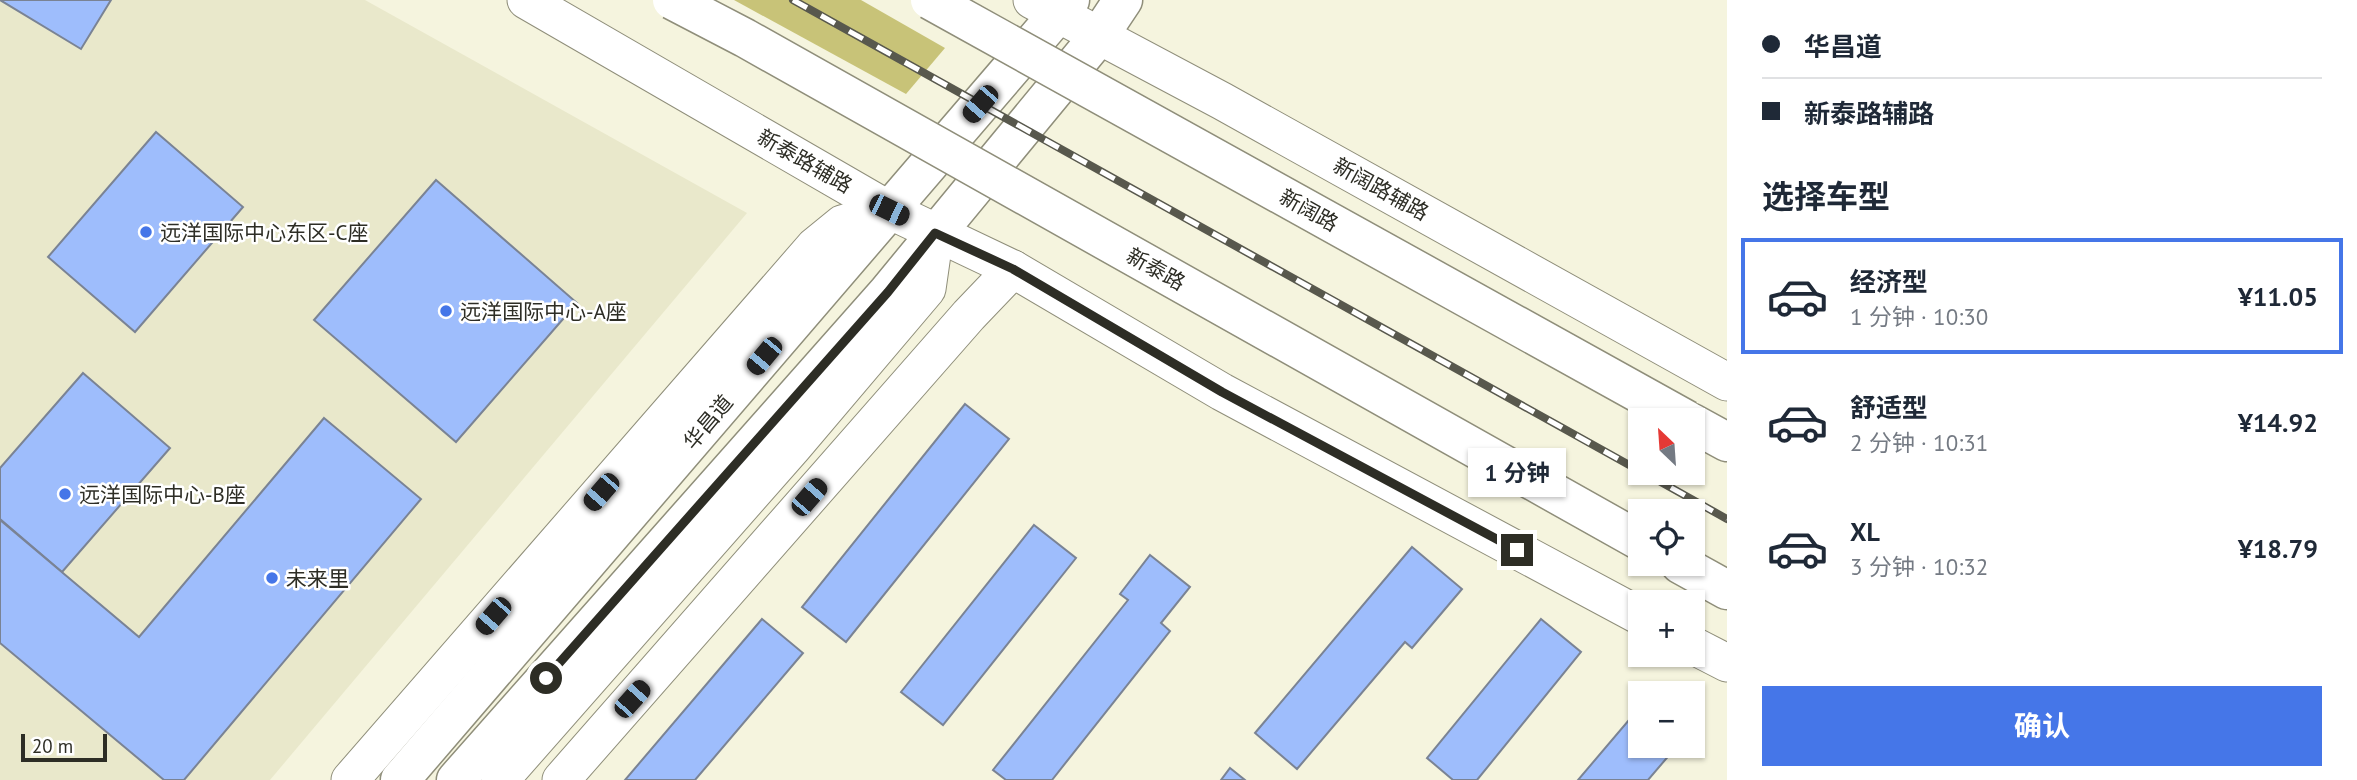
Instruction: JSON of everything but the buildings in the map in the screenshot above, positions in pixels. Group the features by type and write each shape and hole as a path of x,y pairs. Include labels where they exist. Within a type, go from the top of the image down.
{"main road":[{"name":"新泰路","path":"671,0 745,38 1628,534"},
{"name":"新阔路","path":"930,0 1666,408"},
{"path":"456,780 888,292 1099,36 1123,0"},
{"name":"华昌道","path":"400,780 889,210 1056,3"},
{"path":"1705,430 1727,442"},
{"path":"1702,576 1727,590"}],"street":[{"name":"新泰路辅路","path":"526,0 889,210 1013,269 1222,392 1628,610"},
{"path":"1099,36 1140,0"},
{"name":"新阔路辅路","path":"1056,3 1099,36 1727,382"},
{"path":"350,780 815,246 842,224 889,210"},
{"path":"499,780 793,447 928,289 935,233"},
{"path":"561,780 969,315 1013,269"},
{"path":"1705,652 1727,663"}],"shaded area":[{"path":"0,0 365,0 747,213 270,780 0,780"},
{"path":"734,0 861,0 945,48 906,94"}],"railway":[{"path":"793,0 1628,464"},
{"path":"1666,485 1727,519"}],"place":[{"name":"远洋国际中心东区-C座","path":"146,232"},
{"name":"远洋国际中心-A座","path":"446,311"},
{"name":"远洋国际中心-B座","path":"65,494"},
{"name":"未来里","path":"272,578"}],"route":[{"path":"546,678 888,292 935,233 1013,269 1222,392 1517,550"}]}
